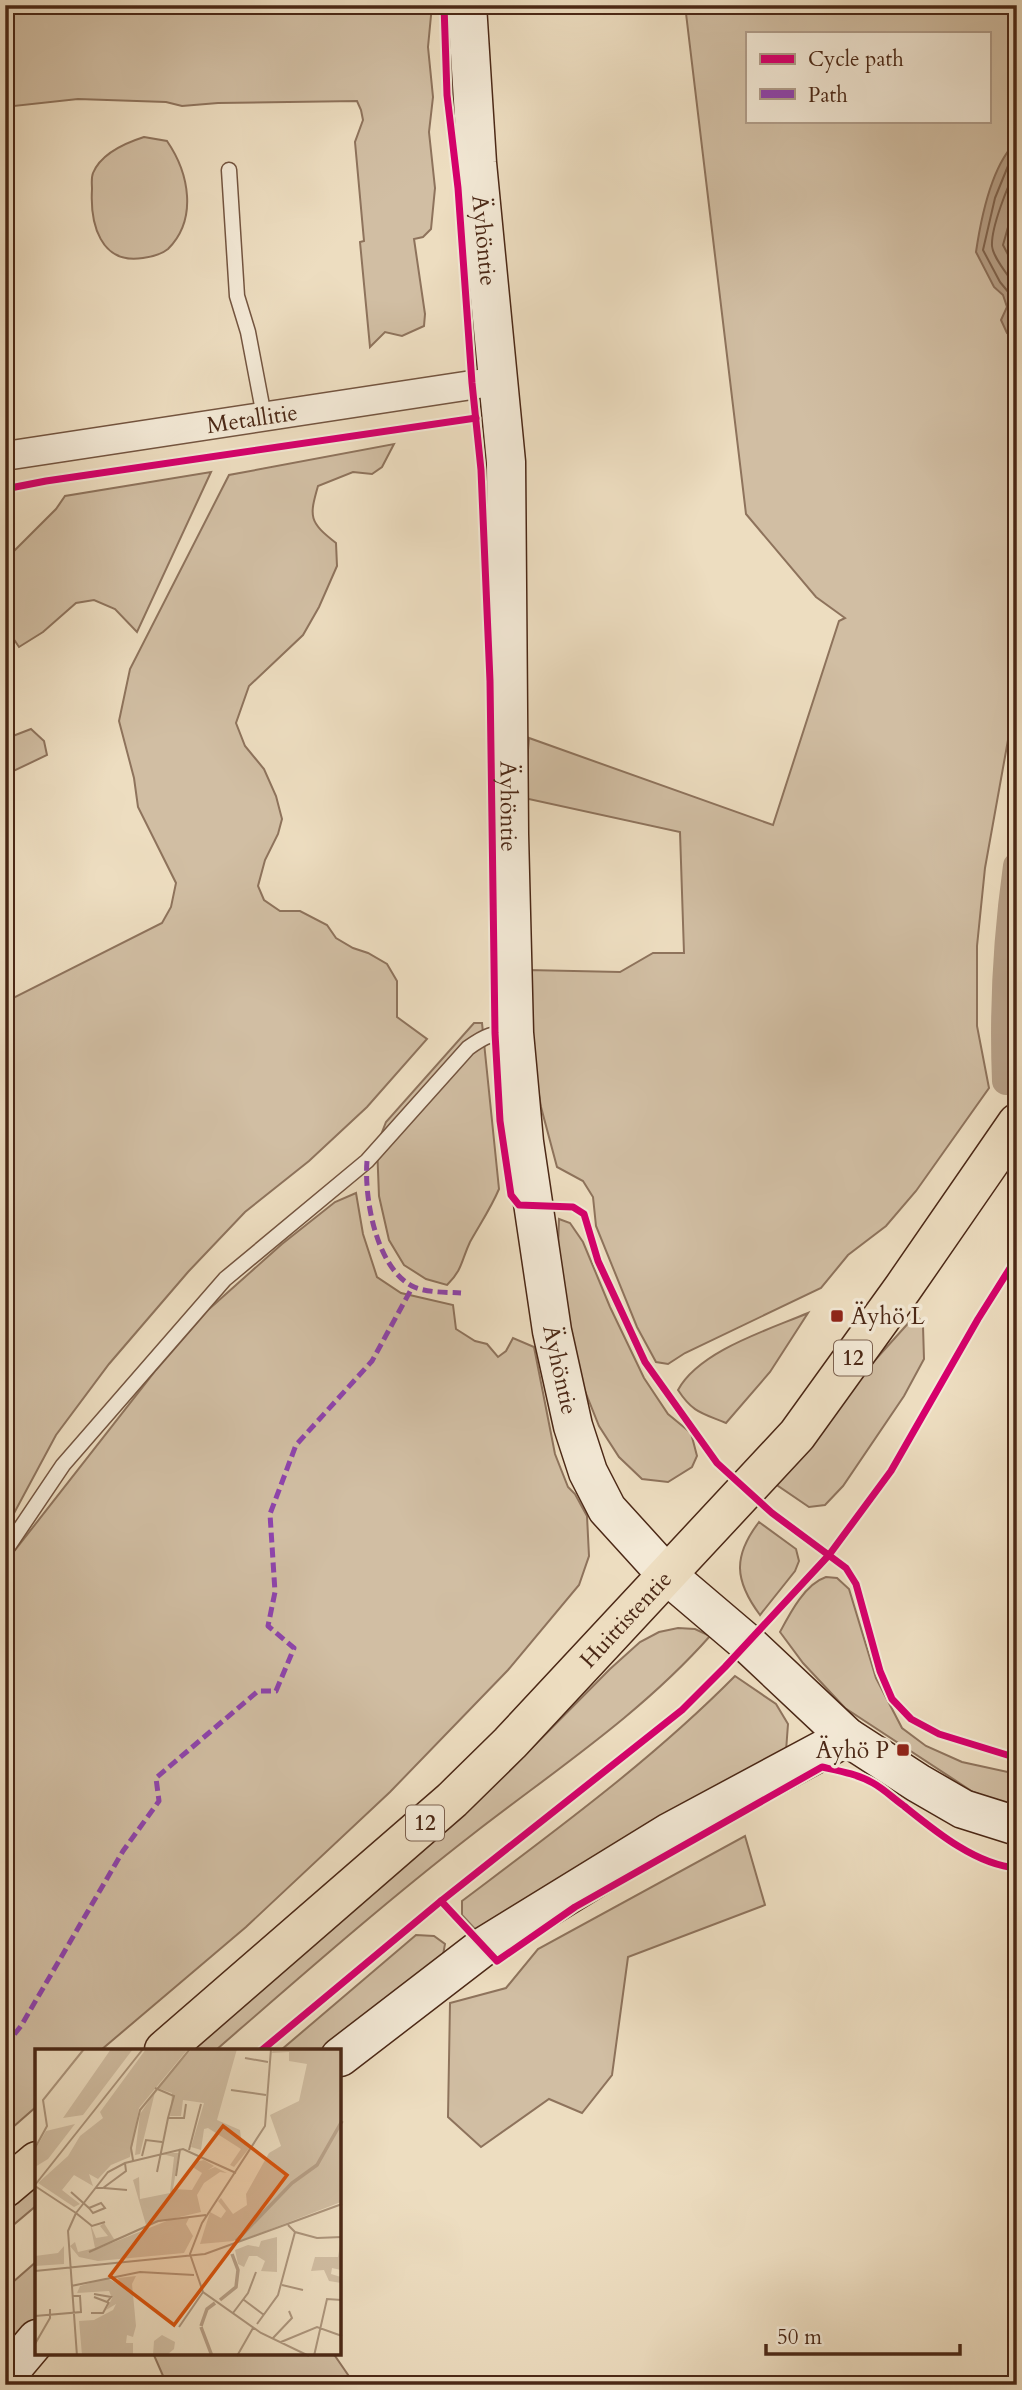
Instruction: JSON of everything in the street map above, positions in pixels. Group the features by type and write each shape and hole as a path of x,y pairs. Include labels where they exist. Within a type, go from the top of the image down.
{"highway":[{"name":"Huittistentie","path":"165,2049 452,1800 510,1743 797,1435 1017,1123"},
{"path":"5,2188 35,2163"}],"main road":[{"name":"Äyhöntie","path":"467,5 477,163 506,462 509,834 514,1032 524,1142 552,1331 573,1426 588,1472 607,1509 667,1576 757,1652 847,1737 963,1809 1017,1826"},
{"path":"341,2056 483,1947 670,1832 847,1737"},
{"path":"5,2377 35,2341"}],"street":[{"name":"Metallitie","path":"5,456 498,380"}],"lane":[{"path":"229,170 237,296 248,332 264,416"},
{"path":"5,1551 63,1465 225,1279 367,1161 468,1048 483,1036 514,1032"}],"shaded area":[{"path":"5,5 432,5 428,47 433,97 429,132 435,188 431,229 423,237 414,239 425,314 424,326 402,336 385,332 370,347 360,242 364,241 355,142 363,120 357,101 182,106 166,102 78,99 5,107"},
{"path":"685,5 1017,5 1017,690 985,868 977,946 977,1026 989,1088 916,1191 886,1226 848,1255 821,1288 685,1353 668,1364 656,1362 637,1327 596,1226 593,1197 583,1181 557,1167 541,1107 533,1059 528,970 620,972 653,953 684,953 680,832 524,798 529,738 773,825 839,621 845,618 816,597 746,514"},
{"path":"144,137 167,141 175,154 185,181 187,210 184,224 168,249 149,257 128,258 107,248 96,228 92,177 97,166 108,155"},
{"path":"394,444 382,467 372,474 353,472 318,486 313,505 314,518 321,530 336,543 337,566 303,635 249,686 236,723 245,746 264,769 276,796 282,819 265,860 258,886 264,900 280,911 300,911 327,925 336,938 387,964 397,981 397,1017 427,1039 367,1107 309,1161 245,1212 188,1272 109,1364 56,1435 5,1530 5,1002 162,923 171,907 176,883 138,807 134,778 119,721 130,669 229,475"},
{"path":"211,472 137,632 115,609 94,600 76,603 43,632 19,647 5,626 5,560 56,509 65,496"},
{"path":"31,729 44,741 47,755 5,775 5,739"},
{"path":"474,1023 482,1023 499,1189 470,1242 459,1269 447,1285 426,1279 404,1265 389,1240 379,1196 377,1145 386,1122"},
{"path":"356,1193 363,1234 377,1277 401,1293 453,1305 456,1329 475,1341 487,1344 498,1357 506,1351 513,1338 534,1347 555,1454 568,1487 587,1516 589,1556 579,1585 508,1670 390,1792 246,1927 102,2049 35,2049 35,2108 5,2134 5,1569 12,1554 156,1370 208,1310 282,1244 335,1202"},
{"path":"559,1219 570,1223 583,1242 644,1378 668,1414 691,1433 697,1456 692,1467 668,1482 642,1479 619,1457 599,1426 577,1371 558,1249"},
{"path":"808,1313 770,1372 726,1423 693,1408 683,1398 678,1390 688,1376 718,1353"},
{"path":"919,1318 923,1326 924,1359 904,1396 843,1486 825,1505 809,1507 768,1479 912,1319"},
{"path":"759,1522 796,1549 799,1561 795,1571 760,1615 745,1590 740,1568 745,1546"},
{"path":"826,1577 837,1578 849,1589 876,1678 902,1728 926,1746 962,1762 1017,1774 1017,1808 973,1792 845,1708 803,1663 780,1632 805,1592"},
{"path":"678,1628 695,1629 710,1636 626,1716 407,1887 217,2049 177,2049 507,1773 610,1669 640,1642 659,1632"},
{"path":"735,1676 776,1704 788,1724 786,1751 488,1929 475,1929 462,1915 462,1901 568,1821 671,1737"},
{"path":"745,1836 765,1905 628,1957 612,2075 582,2113 549,2099 481,2147 448,2117 450,2003 506,1988 538,1949"},
{"path":"416,1935 434,1936 445,1944 443,1955 324,2049 282,2049"},
{"path":"35,2176 35,2207 5,2232 5,2202"},
{"path":"35,2263 35,2319 5,2353 5,2289"},
{"path":"154,2355 334,2355 355,2385 167,2385"}],"water":[{"path":"1017,141 1017,340 1007,333 1001,320 1007,307 1003,295 994,287 976,252 984,208 994,178 1008,151"}],"waterway":[{"path":"1006,1081 1007,974 1017,866"}],"marked path":[{"path":"367,1161 370,1212 389,1264 412,1286 436,1292 461,1293"},
{"path":"5,2046 21,2026 123,1851 159,1801 156,1778 258,1691 276,1691 294,1648 268,1626 275,1592 270,1514 296,1445 372,1361 413,1286"},
{"path":"5,1594 5,1613"}],"cycle path":[{"path":"444,5 447,95 458,188 481,470 490,681 495,1033 500,1121 511,1195 519,1205 573,1207 584,1214 598,1261 645,1362 717,1463 772,1513 846,1568 856,1584 880,1671 892,1699 911,1719 939,1734 1017,1758"},
{"path":"5,489 476,418"},
{"path":"263,2049 441,1901 682,1710 725,1667 829,1555 891,1471 978,1319 1017,1257"},
{"path":"441,1901 497,1961 575,1907 822,1767 855,1775 873,1783 971,1854 1002,1866 1017,1868"}],"place":[{"name":"Äyhö L","path":"837,1316"},
{"name":"Äyhö P","path":"903,1750"}]}
